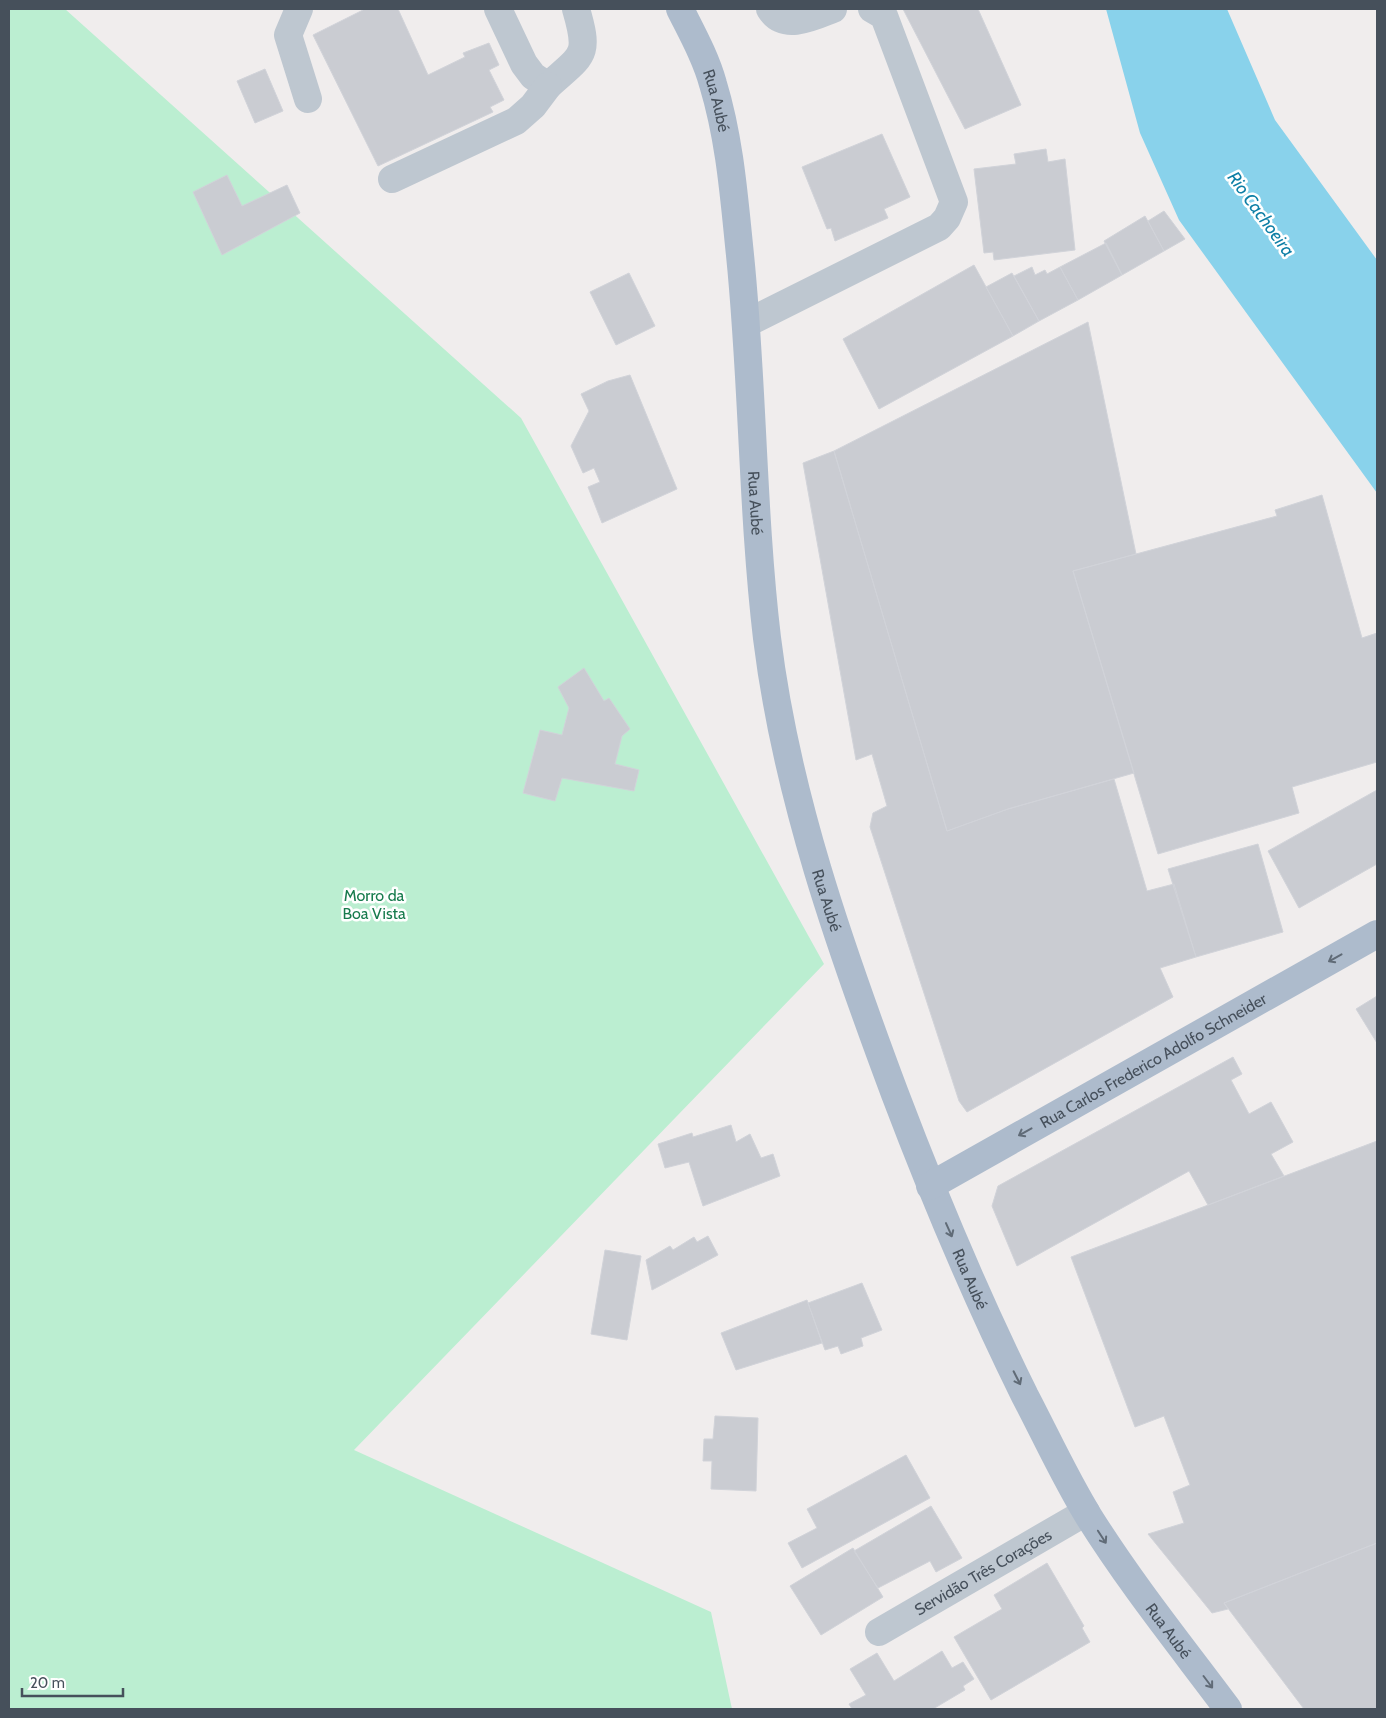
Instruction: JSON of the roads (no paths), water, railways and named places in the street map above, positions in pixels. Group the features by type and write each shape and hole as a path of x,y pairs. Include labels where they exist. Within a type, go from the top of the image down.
{"main road":[{"name":"Rua Aubé","path":"680,9 713,81 729,151 747,323 759,556 767,640 780,721 800,804 843,946 930,1186 995,1335 1086,1512 1118,1561 1228,1709"},
{"name":"Rua Carlos Frederico Adolfo Schneider","path":"930,1186 1377,934"}],"street":[{"path":"299,9 288,35 308,99"},
{"path":"498,9 524,64 533,76 548,86"},
{"path":"392,179 516,121 533,106 548,86 582,53 585,38 576,9"},
{"path":"770,9 774,14 785,20 801,21 833,9"},
{"path":"747,323 939,227 947,218 954,202 884,16 872,9"},
{"name":"Servidão Três Corações","path":"879,1632 1086,1512"}],"water":[{"name":"Rio Cachoeira","path":"1106,9 1227,9 1275,120 1377,260 1377,493 1179,220 1140,133"}],"park label":[{"name":"Morro da Boa Vista","path":"374,904"}]}
